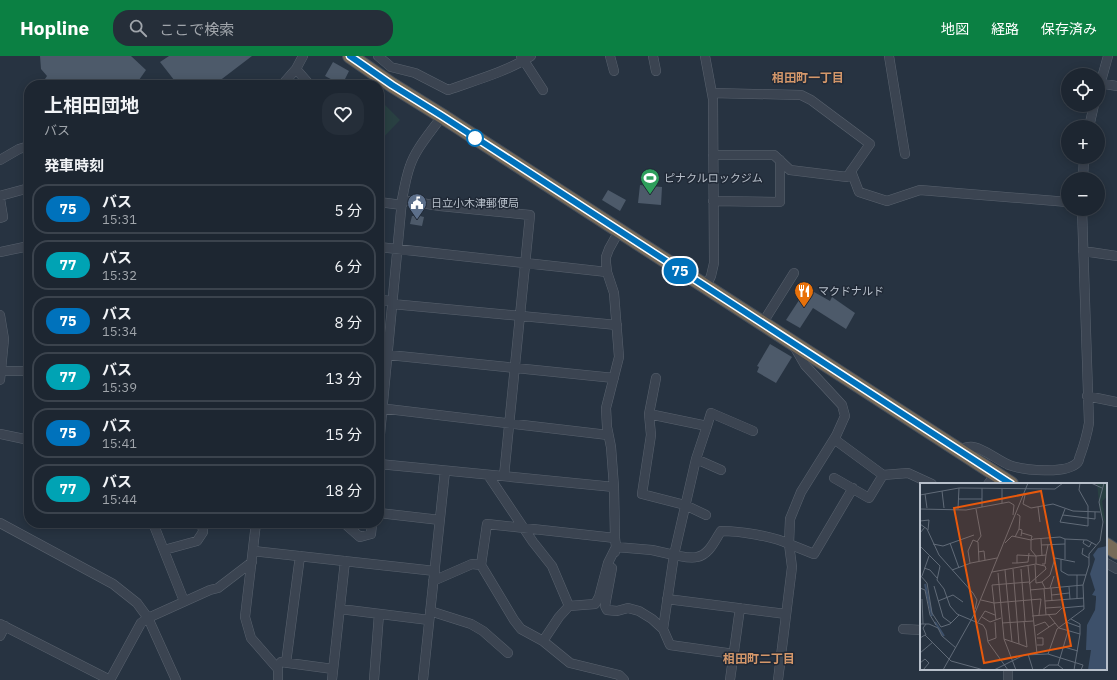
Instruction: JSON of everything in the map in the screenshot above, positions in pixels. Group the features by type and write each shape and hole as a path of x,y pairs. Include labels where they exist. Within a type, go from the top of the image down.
{"highway":[{"path":"350,56 392,85 958,450 992,479 1007,483"},
{"path":"1107,546 1117,552"}],"street":[{"path":"286,80 296,69 303,56"},
{"path":"378,56 391,66 415,73 448,90 498,72 525,58 543,90"},
{"path":"610,56 614,72"},
{"path":"653,56 656,71"},
{"path":"705,56 713,98 714,263 712,276 706,287"},
{"path":"889,56 905,154"},
{"path":"1104,68 1108,56"},
{"path":"296,69 306,80"},
{"path":"1105,84 1117,86"},
{"path":"712,93 802,95 811,100 870,144 847,177 790,170 774,155 713,155"},
{"path":"384,348 392,303 402,202 410,166 415,155 442,116"},
{"path":"0,160 24,148"},
{"path":"713,201 780,202 780,160"},
{"path":"851,171 859,192 887,201 920,190 1061,201"},
{"path":"0,196 24,189"},
{"path":"0,199 3,217 0,218"},
{"path":"384,202 402,202 530,215 504,476"},
{"path":"958,450 971,446 977,447 1009,465 1020,468 1040,470 1055,471 1070,467 1078,462 1085,444 1088,423 1082,216"},
{"path":"619,231 608,249 606,257 607,272 614,293 619,357 606,408 608,435 611,446 616,542 605,606 607,610 617,611 628,608 640,611 652,619 662,629 670,645 734,654"},
{"path":"0,252 24,247"},
{"path":"384,248 607,272"},
{"path":"1083,250 1117,256"},
{"path":"762,324 794,273"},
{"path":"384,301 617,325"},
{"path":"0,315 4,339 1,372 24,371"},
{"path":"778,680 792,567 789,544 790,519 801,492 834,439 845,416 842,404 805,365 792,343"},
{"path":"384,354 614,378"},
{"path":"656,378 649,414 652,435 642,494 685,505 706,515"},
{"path":"1087,396 1117,402"},
{"path":"384,408 608,435"},
{"path":"662,629 674,555 685,505 696,459 711,413 753,431"},
{"path":"649,414 707,426"},
{"path":"0,434 24,439"},
{"path":"834,439 883,475 908,472 930,483"},
{"path":"696,459 722,470"},
{"path":"384,464 614,487"},
{"path":"423,680 445,470"},
{"path":"488,475 524,529 552,566 570,606"},
{"path":"834,478 870,498 883,475"},
{"path":"624,680 619,675 570,663 543,640 521,629 481,565 487,524 616,542 674,555 692,557 698,557 708,551 721,531 751,534 782,541 814,554 853,488"},
{"path":"384,514 440,520"},
{"path":"0,523 113,584 136,604 148,618 173,678"},
{"path":"155,528 184,601"},
{"path":"164,550 197,541 203,532 203,528"},
{"path":"255,528 245,617 251,638 278,669 278,680"},
{"path":"350,528 360,537 371,534 372,528"},
{"path":"543,640 559,617 570,606 595,604 599,597 608,563 616,542"},
{"path":"253,551 435,571"},
{"path":"286,663 300,556"},
{"path":"332,680 345,561"},
{"path":"0,636 2,625 110,680 141,623 148,618 184,601 218,588 252,562"},
{"path":"433,581 472,564 481,565"},
{"path":"1107,564 1117,569"},
{"path":"667,599 786,614"},
{"path":"730,680 740,608"},
{"path":"340,609 379,614 430,615 471,624 483,631 508,653"},
{"path":"374,680 379,614"},
{"path":"903,629 920,630"},
{"path":"271,661 333,669"}],"green space":[{"path":"384,104 400,120 384,137"}],"building":[{"path":"40,56 131,56 146,70 139,80 44,80 47,76 41,69"},
{"path":"169,56 252,56 221,80 174,80 160,62"},
{"path":"333,62 349,71 344,80 333,80 325,76"},
{"name":"ピナクルロックジム","path":"640,185 662,187 661,205 638,203"},
{"path":"608,190 626,200 620,211 602,200"},
{"path":"416,215 424,217 422,226 410,224 412,216"},
{"path":"807,288 830,301 832,297 855,313 846,329 813,308 800,328 786,320"},
{"path":"770,344 792,357 776,383 757,372 759,367 757,366"}],"bus line":[{"name":"75","path":"350,56 392,85 1009,483"}],"place":[{"name":"ピナクルロックジム","path":"650,195"},
{"name":"日立小木津郵便局","path":"417,220"},
{"name":"マクドナルド","path":"804,308"}],"district":[{"name":"相田町一丁目","path":"808,77"},
{"name":"相田町二丁目","path":"759,658"}]}
